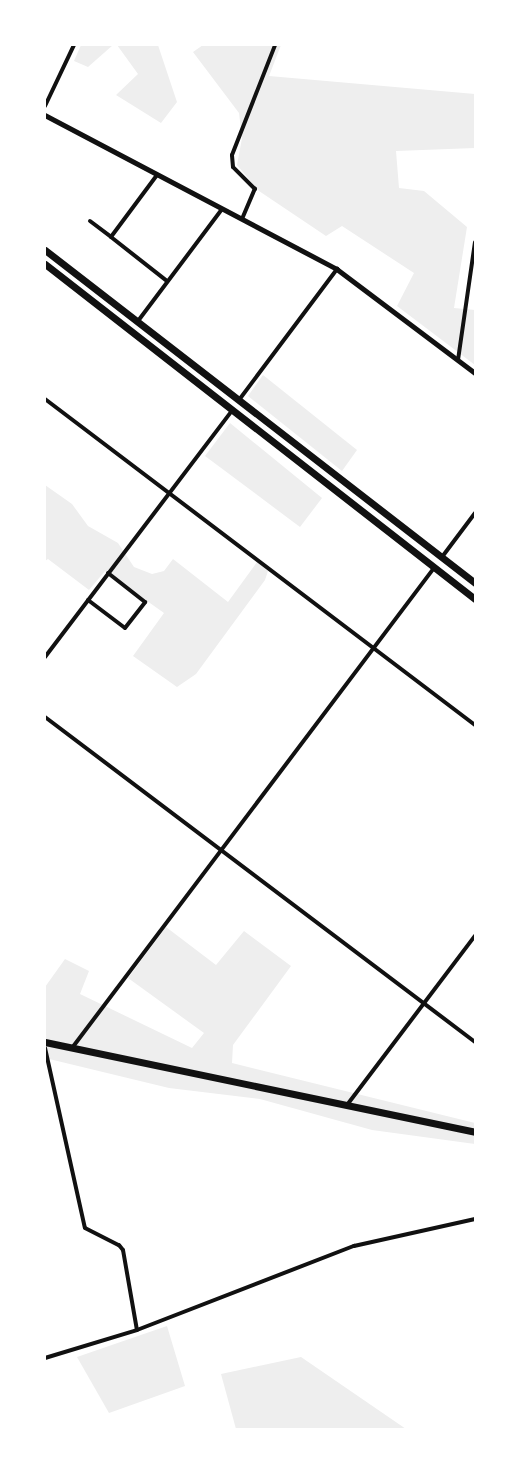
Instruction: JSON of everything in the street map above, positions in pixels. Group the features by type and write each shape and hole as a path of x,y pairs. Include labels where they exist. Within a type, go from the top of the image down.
{"highway":[{"path":"45,250 475,583"},
{"path":"45,264 475,599"},
{"path":"45,1042 475,1132"}],"street":[{"path":"45,106 74,45"},
{"path":"242,219 255,189 233,167 232,155 237,136 275,45"},
{"path":"45,115 337,269 475,373"},
{"path":"111,237 156,175"},
{"path":"138,321 222,209"},
{"path":"90,221 167,281"},
{"path":"458,360 475,242"},
{"path":"239,400 337,269"},
{"path":"45,399 475,725"},
{"path":"45,657 232,410"},
{"path":"442,557 475,513"},
{"path":"72,1048 220,849 435,568"},
{"path":"88,600 125,628 145,602 108,573"},
{"path":"45,717 475,1042"},
{"path":"347,1105 475,936"},
{"path":"45,1048 85,1228 119,1245 123,1251 137,1330"},
{"path":"45,1358 137,1330 354,1246 475,1219"}],"shaded area":[{"path":"81,45 113,45 88,67 74,61"},
{"path":"117,45 158,45 177,102 161,123 116,95 138,74"},
{"path":"203,45 281,45 269,76 475,94 475,148 396,151 399,188 424,191 467,227 454,308 475,310 475,365 397,306 414,273 342,226 326,236 259,191 237,165 242,138 239,113 193,52"},
{"path":"263,375 357,450 342,471 248,396"},
{"path":"230,423 322,498 300,527 205,456"},
{"path":"45,485 72,504 88,526 118,543 134,567 152,574 164,571 173,559 228,602 257,562 268,571 265,580 196,674 177,687 133,656 164,613 105,571 89,590 48,559 45,561"},
{"path":"166,927 216,965 244,931 291,966 233,1045 232,1063 475,1123 475,1144 372,1130 260,1099 169,1088 45,1058 45,987 65,959 89,971 80,994 192,1048 204,1033 128,978"},
{"path":"167,1326 185,1386 109,1413 77,1357"},
{"path":"301,1357 406,1429 236,1429 221,1374"}]}
